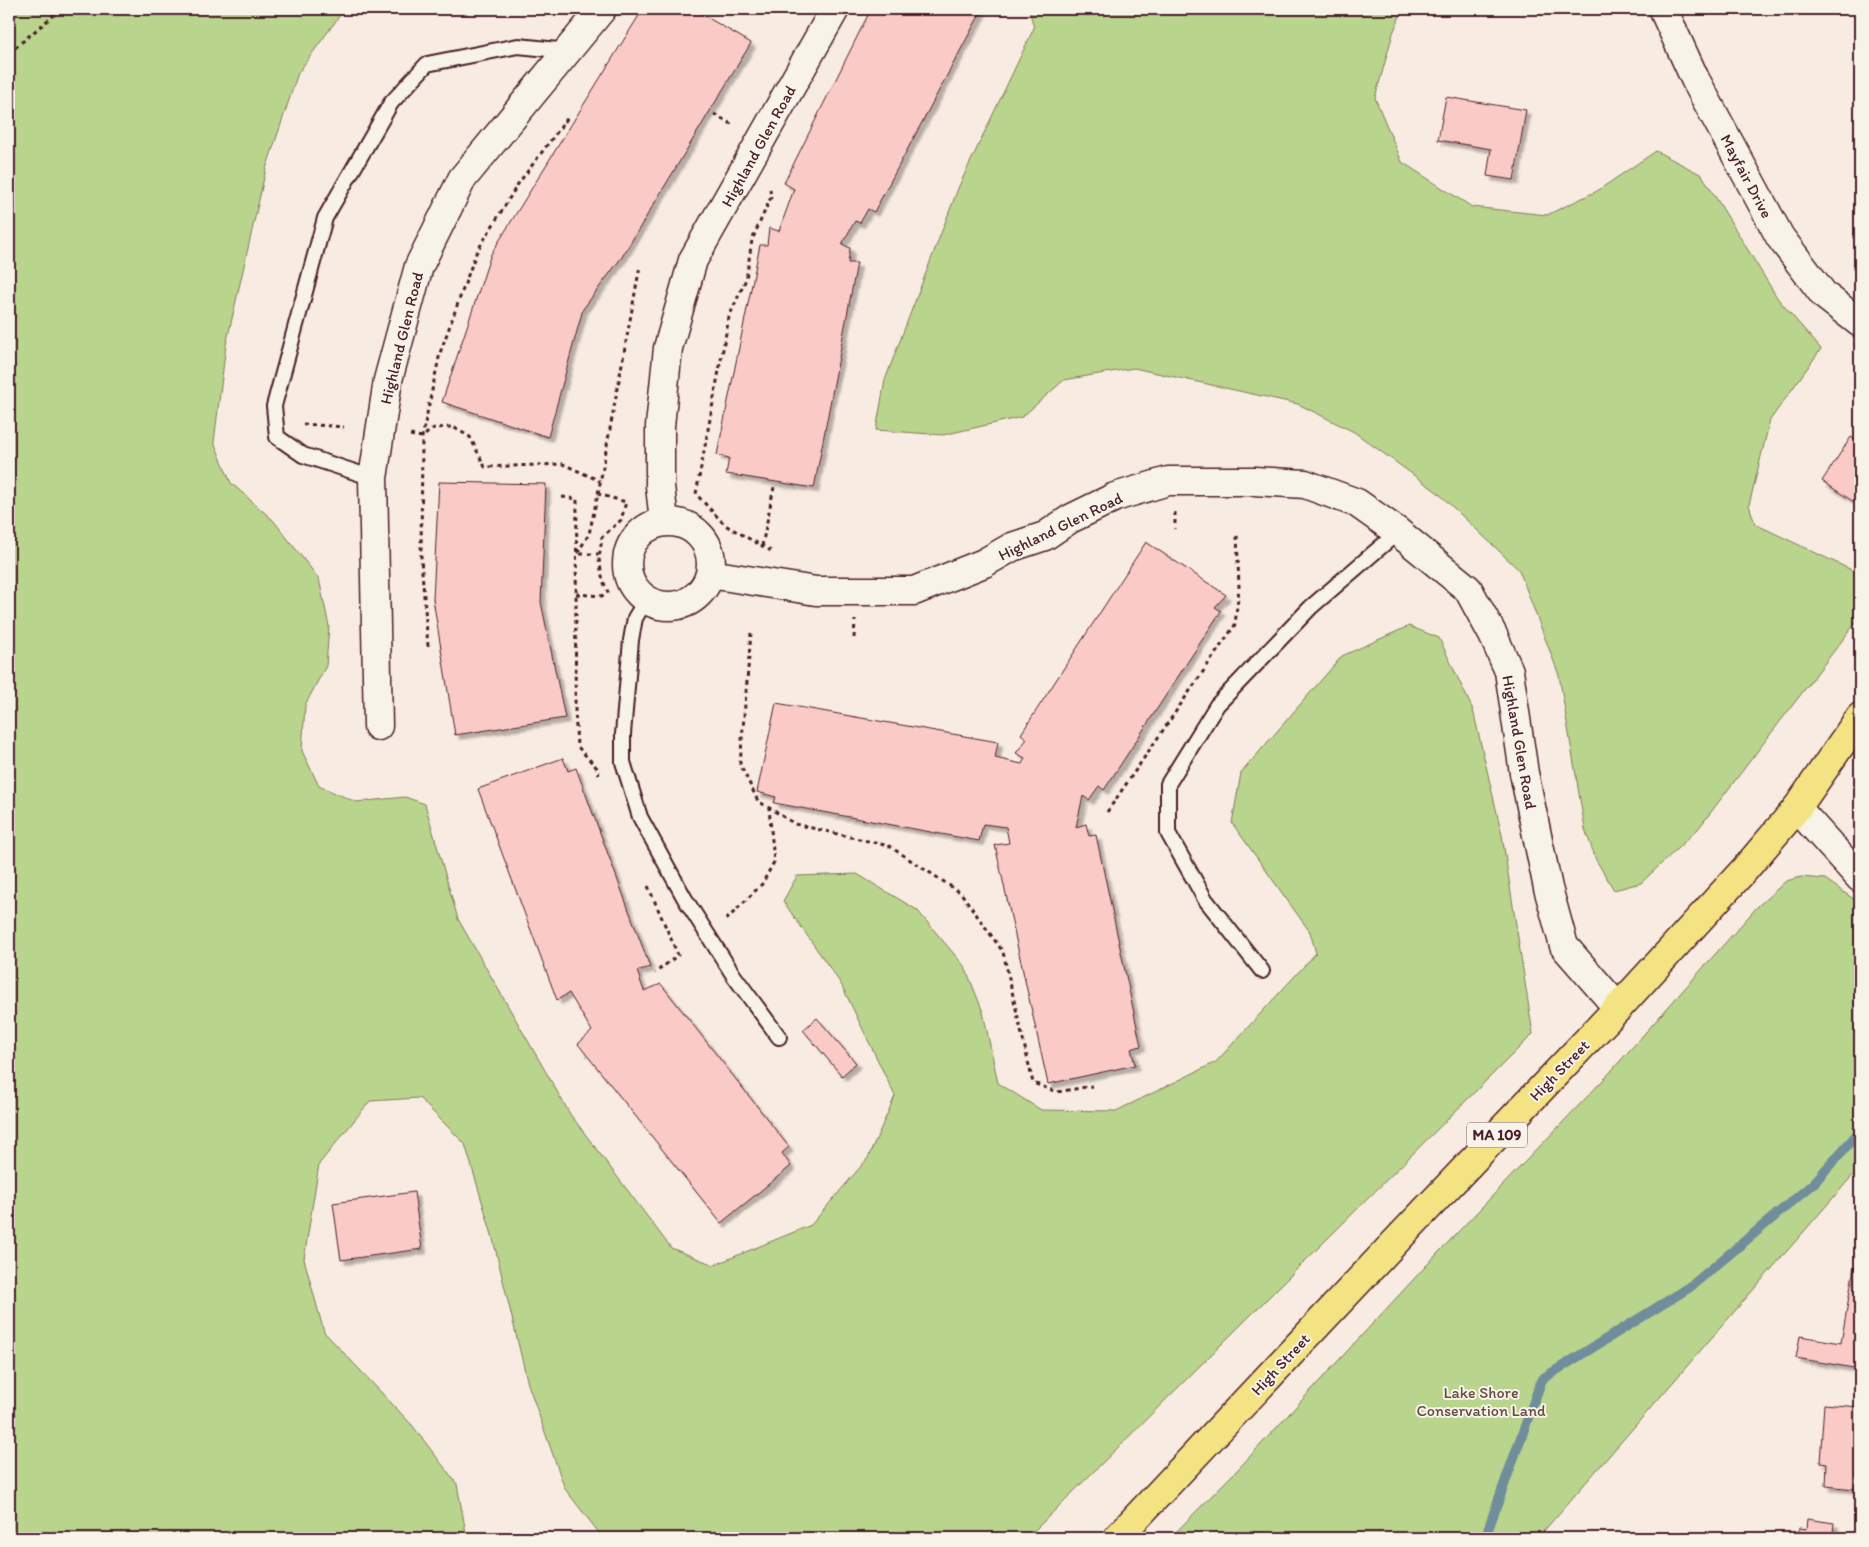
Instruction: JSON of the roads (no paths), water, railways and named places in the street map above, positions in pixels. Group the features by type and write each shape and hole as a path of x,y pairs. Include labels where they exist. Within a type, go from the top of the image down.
{"main road":[{"name":"High Street","path":"1117,1538 1618,1008 1746,868 1797,808 1860,717"}],"street":[{"name":"Highland Glen Road","path":"378,726 373,478 388,380 419,266 462,179 602,9"},
{"name":"Highland Glen Road","path":"664,521 660,486 660,426 668,348 693,260 835,9"},
{"name":"Mayfair Drive","path":"1663,9 1695,79 1780,237 1824,295 1860,323"},
{"name":"Highland Glen Road","path":"710,574 816,591 914,591 984,563 1012,547 1045,536 1070,519 1114,497 1168,481 1254,481 1305,484 1356,503 1398,532 1468,589 1509,671 1524,773 1548,888 1564,946 1618,1008"},
{"path":"664,521 678,522 690,527 701,536 708,547 711,560 710,574 704,589 692,600 677,606 661,606 646,600 635,590 631,583 626,561 629,547 638,534 650,525 664,521"},
{"path":"1797,808 1860,878"}],"lane":[{"path":"373,478 303,455 277,437 274,406 325,218 391,103 427,64 518,46 568,52"},
{"path":"1262,971 1205,899 1168,833 1168,784 1217,705 1311,607 1398,532"},
{"path":"646,600 636,618 631,640 623,734 623,762 640,817 689,906 734,976 779,1037"}],"waterway":[{"path":"1485,1538 1542,1379 1690,1287 1813,1184 1860,1131"}],"park label":[{"name":"Lake Shore Conservation Land","path":"1481,1401"}]}
